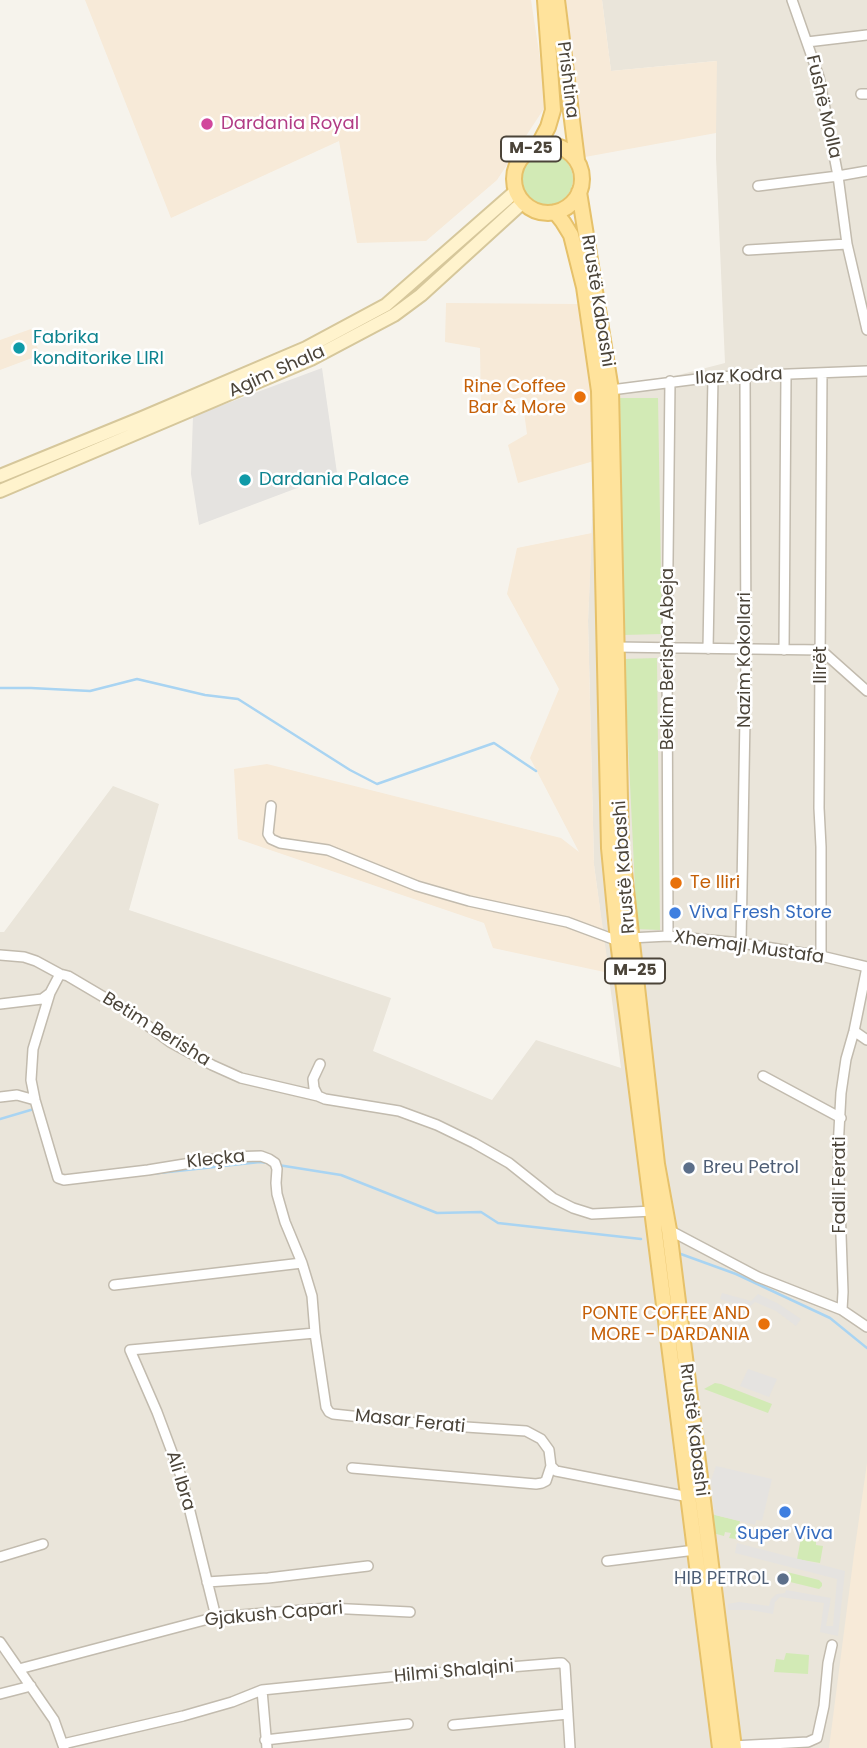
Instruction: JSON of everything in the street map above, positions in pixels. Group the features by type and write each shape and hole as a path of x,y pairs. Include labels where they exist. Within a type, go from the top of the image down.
{"main road":[{"name":"Prishtina","path":"520,197 514,176 519,160 538,146 548,127 552,110 545,0"},
{"name":"Prishtina","path":"557,0 577,160 581,170 579,192"},
{"name":"M-25","path":"538,146 560,146 577,160"},
{"path":"520,197 538,211 555,212 565,208 579,192"},
{"name":"Rrustë Kabashi","path":"579,192 611,390 611,647"},
{"name":"Agim Shala","path":"0,477 306,348 386,305 520,197"},
{"name":"Agim Shala","path":"0,491 311,359 394,315 446,273 520,197"},
{"name":"Rrustë Kabashi","path":"555,212 571,235 584,287 599,391 624,939 653,1211 695,1550 729,1748"},
{"name":"Rrustë Kabashi","path":"624,939 669,1230 729,1748"}],"street":[{"name":"Fushë Molla","path":"792,0 819,78 838,176 847,244 867,330"},
{"path":"807,42 867,35"},
{"name":"Fushë Molla","path":"838,176 867,171"},
{"path":"758,186 838,176"},
{"path":"748,250 847,244"},
{"name":"Ilaz Kodra","path":"611,390 713,377 867,371"},
{"name":"Ilirët","path":"821,956 819,807 822,373"},
{"path":"784,650 786,375"},
{"path":"708,649 713,377"},
{"name":"Nazim Kokollari","path":"741,943 746,650 745,377"},
{"name":"Bekim Berisha Abeja","path":"668,936 670,381"},
{"path":"611,647 821,650 867,691"},
{"path":"271,806 268,834 271,839 280,843 328,850 417,886 468,901 567,922 624,939"},
{"name":"Xhemajl Mustafa","path":"624,939 668,936 741,943 821,956 867,967"},
{"name":"Betim Berisha","path":"0,955 24,957 68,976 129,1012 170,1042 241,1078 325,1099 399,1111 437,1125 509,1163 553,1198 573,1208 592,1213 653,1211"},
{"name":"Fadil Ferati","path":"842,1310 844,1292 838,1149 841,1093 867,967"},
{"path":"0,1097 17,1095 34,1100 31,1080 33,1049 50,993 60,974"},
{"path":"0,1004 42,999 50,993"},
{"path":"854,1031 867,1040"},
{"path":"318,1096 313,1079 320,1064"},
{"path":"763,1076 841,1118"},
{"name":"Kleçka","path":"34,1100 58,1178 64,1180 228,1157 261,1156 275,1163 277,1194 312,1296 315,1333"},
{"path":"669,1230 758,1278 842,1310 867,1326"},
{"path":"114,1285 302,1263"},
{"name":"Ali Ibra","path":"216,1617 181,1479 157,1412 130,1350 315,1333"},
{"name":"Masar Ferati","path":"315,1333 329,1412 436,1425 526,1431 541,1438 549,1450 551,1466"},
{"path":"352,1468 536,1484 546,1480 551,1466 556,1471 689,1497"},
{"path":"0,1557 43,1544"},
{"path":"607,1561 695,1550"},
{"path":"207,1582 368,1566"},
{"name":"Gjakush Capari","path":"19,1669 216,1617 328,1608 410,1612"},
{"path":"0,1642 54,1720 63,1746 183,1716 262,1690 266,1744 408,1724"},
{"path":"729,1748 808,1742 817,1738 832,1645"},
{"path":"0,1662 12,1659"},
{"name":"Hilmi Shalqini","path":"262,1690 562,1663 565,1666 570,1748"},
{"path":"0,1694 31,1686"},
{"path":"453,1725 568,1714"}],"shaded area":[{"path":"85,0 531,0 547,104 497,180 426,241 357,243 339,141 171,218"},
{"path":"561,0 602,0 611,71 717,61 716,133 585,157"},
{"path":"602,0 867,0 867,1748 0,1748 0,932 4,932 113,786 159,804 129,910 391,998 373,1051 492,1100 536,1040 621,1068 594,865 588,621 597,396 725,363 716,158 716,61 611,71"},
{"path":"446,303 580,304 597,396 594,461 518,483 508,445 527,434 522,397 481,409 480,348 445,342"},
{"name":"Fabrika konditorike LIRI","path":"31,329 40,355 0,370 0,340"},
{"path":"322,368 337,473 199,525 191,474 193,416"},
{"path":"592,533 588,621 594,865 609,973 493,948 484,923 238,839 234,769 267,764 561,838 579,852 530,758 559,689 507,594 517,548"},
{"path":"722,1293 751,1301 758,1294 801,1319 796,1326 776,1311 755,1302 748,1308 720,1299"},
{"path":"748,1369 777,1379 769,1397 740,1386"},
{"path":"867,1463 867,1748 829,1748 854,1554"},
{"path":"716,1466 772,1479 762,1521 756,1520 755,1525 715,1515 711,1480"},
{"path":"737,1543 845,1571 838,1636 820,1632 824,1603 780,1597 775,1602 773,1614 728,1610 728,1604 739,1602 769,1606 771,1599 786,1590 831,1598 826,1626 833,1626 837,1579 735,1553"}],"green space":[{"path":"547,153 557,155 565,161 571,169 571,189 565,197 557,203 547,205 537,203 529,197 523,189 521,179 523,169 529,161 537,155"},
{"path":"620,398 658,398 662,634 623,635"},
{"path":"657,658 660,930 637,929 624,659"},
{"path":"715,1383 772,1404 768,1413 704,1389"},
{"path":"707,1513 740,1521 736,1539 729,1538 731,1533 725,1532 724,1536 709,1532"},
{"path":"801,1538 816,1541 816,1545 823,1546 820,1563 797,1559"},
{"path":"787,1572 819,1580 822,1586 819,1589 786,1581"},
{"path":"786,1653 809,1655 808,1674 774,1672 776,1659 784,1660"}],"waterway":[{"path":"0,688 90,691 137,679 205,695 238,699 350,770 377,784 494,743 536,771"},
{"path":"0,1119 34,1109"},
{"path":"150,1174 268,1163"},
{"path":"278,1165 341,1175 437,1213 481,1212 498,1223 641,1239"},
{"path":"678,1253 736,1274 830,1318 867,1348"}],"place":[{"name":"Dardania Royal","path":"207,124"},
{"name":"Fabrika konditorike LIRI","path":"19,348"},
{"name":"Rine Coffee Bar & More","path":"580,397"},
{"name":"Dardania Palace","path":"245,480"},
{"name":"Te Iliri","path":"676,883"},
{"name":"Viva Fresh Store","path":"675,913"},
{"name":"Breu Petrol","path":"689,1168"},
{"name":"PONTE COFFEE AND MORE - DARDANIA","path":"764,1324"},
{"name":"Super Viva","path":"785,1512"},
{"name":"HIB PETROL","path":"783,1579"}]}
